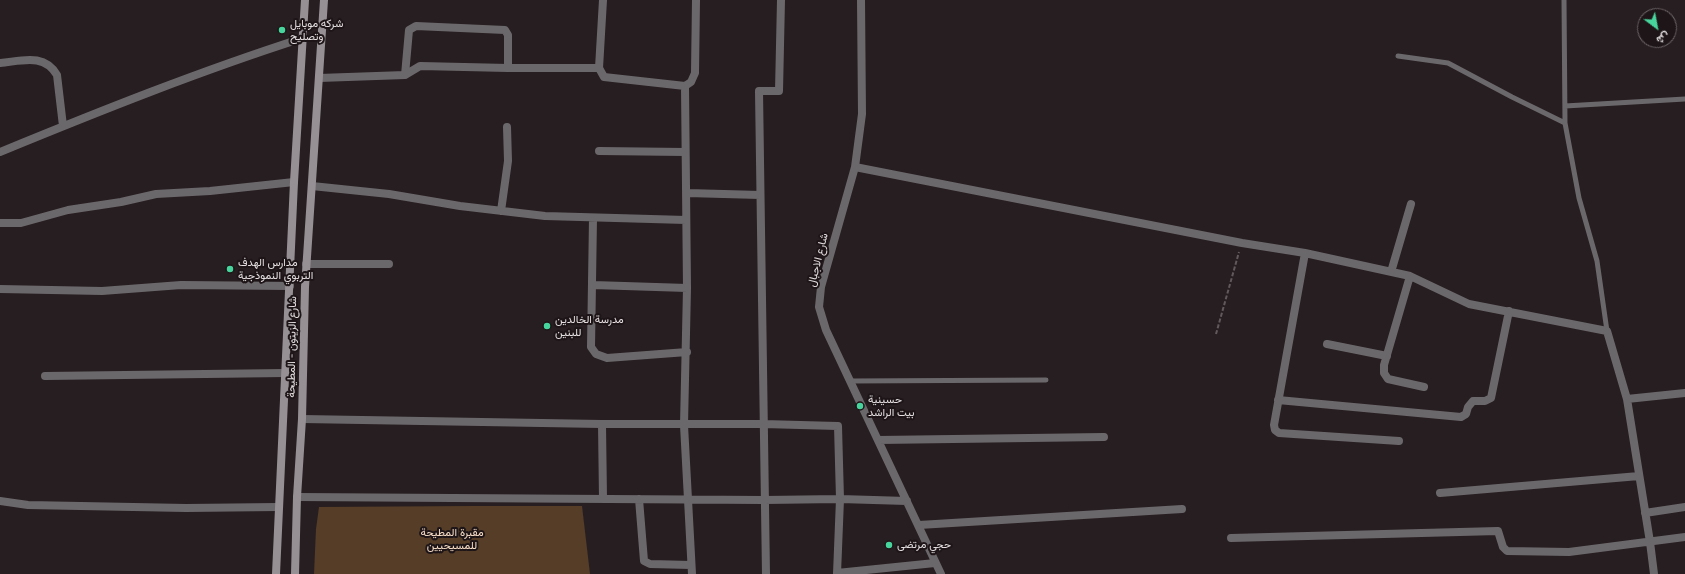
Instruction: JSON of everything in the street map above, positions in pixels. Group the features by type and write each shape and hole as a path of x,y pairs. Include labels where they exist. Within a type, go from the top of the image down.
{"main road":[{"name":"شارع الزيتون - المطيحة","path":"276,574 294,182 306,0"},
{"name":"شارع الزيتون - المطيحة","path":"295,574 297,497 302,419 306,264 324,0"}],"street":[{"path":"603,0 599,68 604,77 686,86 691,82 696,73 696,0"},
{"path":"766,574 759,90 779,91 781,0"},
{"name":"شارع الاجبال","path":"861,0 862,114 855,167 821,287 819,307 826,330 941,574"},
{"path":"405,75 409,30 416,26 505,30 508,35 508,68"},
{"path":"0,152 63,126 225,64 303,38"},
{"path":"0,63 39,60 46,62 53,68 57,75 63,126"},
{"path":"319,78 405,75 420,66 599,68"},
{"path":"686,86 685,152 687,192 687,352 684,425 692,574"},
{"path":"501,211 508,161 507,127"},
{"path":"599,151 685,152"},
{"path":"855,167 1242,243 1305,253 1410,276 1469,304 1607,330 1627,399 1654,574"},
{"path":"0,223 21,223 68,210 121,202 156,194 294,182"},
{"path":"312,186 389,194 460,206 545,216 686,220"},
{"path":"687,192 760,195"},
{"path":"1391,272 1411,204"},
{"path":"593,218 591,346 596,354 607,358 687,352"},
{"path":"1305,253 1278,400 1274,425 1275,430 1279,433 1398,441"},
{"path":"306,264 389,264"},
{"path":"1410,276 1386,356 1384,373 1388,379 1424,387"},
{"path":"0,288 102,291 181,285 290,286"},
{"path":"592,285 687,288"},
{"path":"1278,400 1461,417 1466,414 1468,407 1473,401 1485,401 1491,398 1509,311"},
{"path":"1328,344 1386,356"},
{"path":"45,376 285,373"},
{"path":"1627,399 1685,393"},
{"path":"302,419 838,426 840,499 837,574 911,570 935,563"},
{"path":"602,424 603,499"},
{"path":"878,440 1104,437"},
{"path":"1440,493 1639,476"},
{"path":"297,497 689,500 840,499 907,501"},
{"path":"640,499 644,561 650,564 691,565"},
{"path":"0,501 28,505 186,508 278,506"},
{"path":"1644,513 1685,507"},
{"path":"919,525 1182,509"},
{"path":"1231,538 1498,531 1503,547 1507,551 1569,552 1650,542 1675,537 1685,537"}],"lane":[{"path":"1564,0 1565,123 1578,198 1597,261 1607,330"},
{"path":"1398,56 1448,63 1512,98 1565,123"},
{"path":"1565,106 1685,99"},
{"path":"851,381 1046,380"}],"path":[{"path":"1216,334 1242,243"}],"green space":[{"name":"مقبرة المطيحة للمسيحيين","path":"582,506 590,574 314,574 316,529 319,507"}],"place":[{"name":"شركه موبايل وتصليح","path":"282,30"},
{"name":"مدارس الهدف التربوي النموذجية","path":"230,269"},
{"name":"مدرسة الخالدين للبنين","path":"547,326"},
{"name":"حسينية بيت الراشد","path":"860,406"},
{"name":"حجي مرتضى","path":"889,545"}]}
